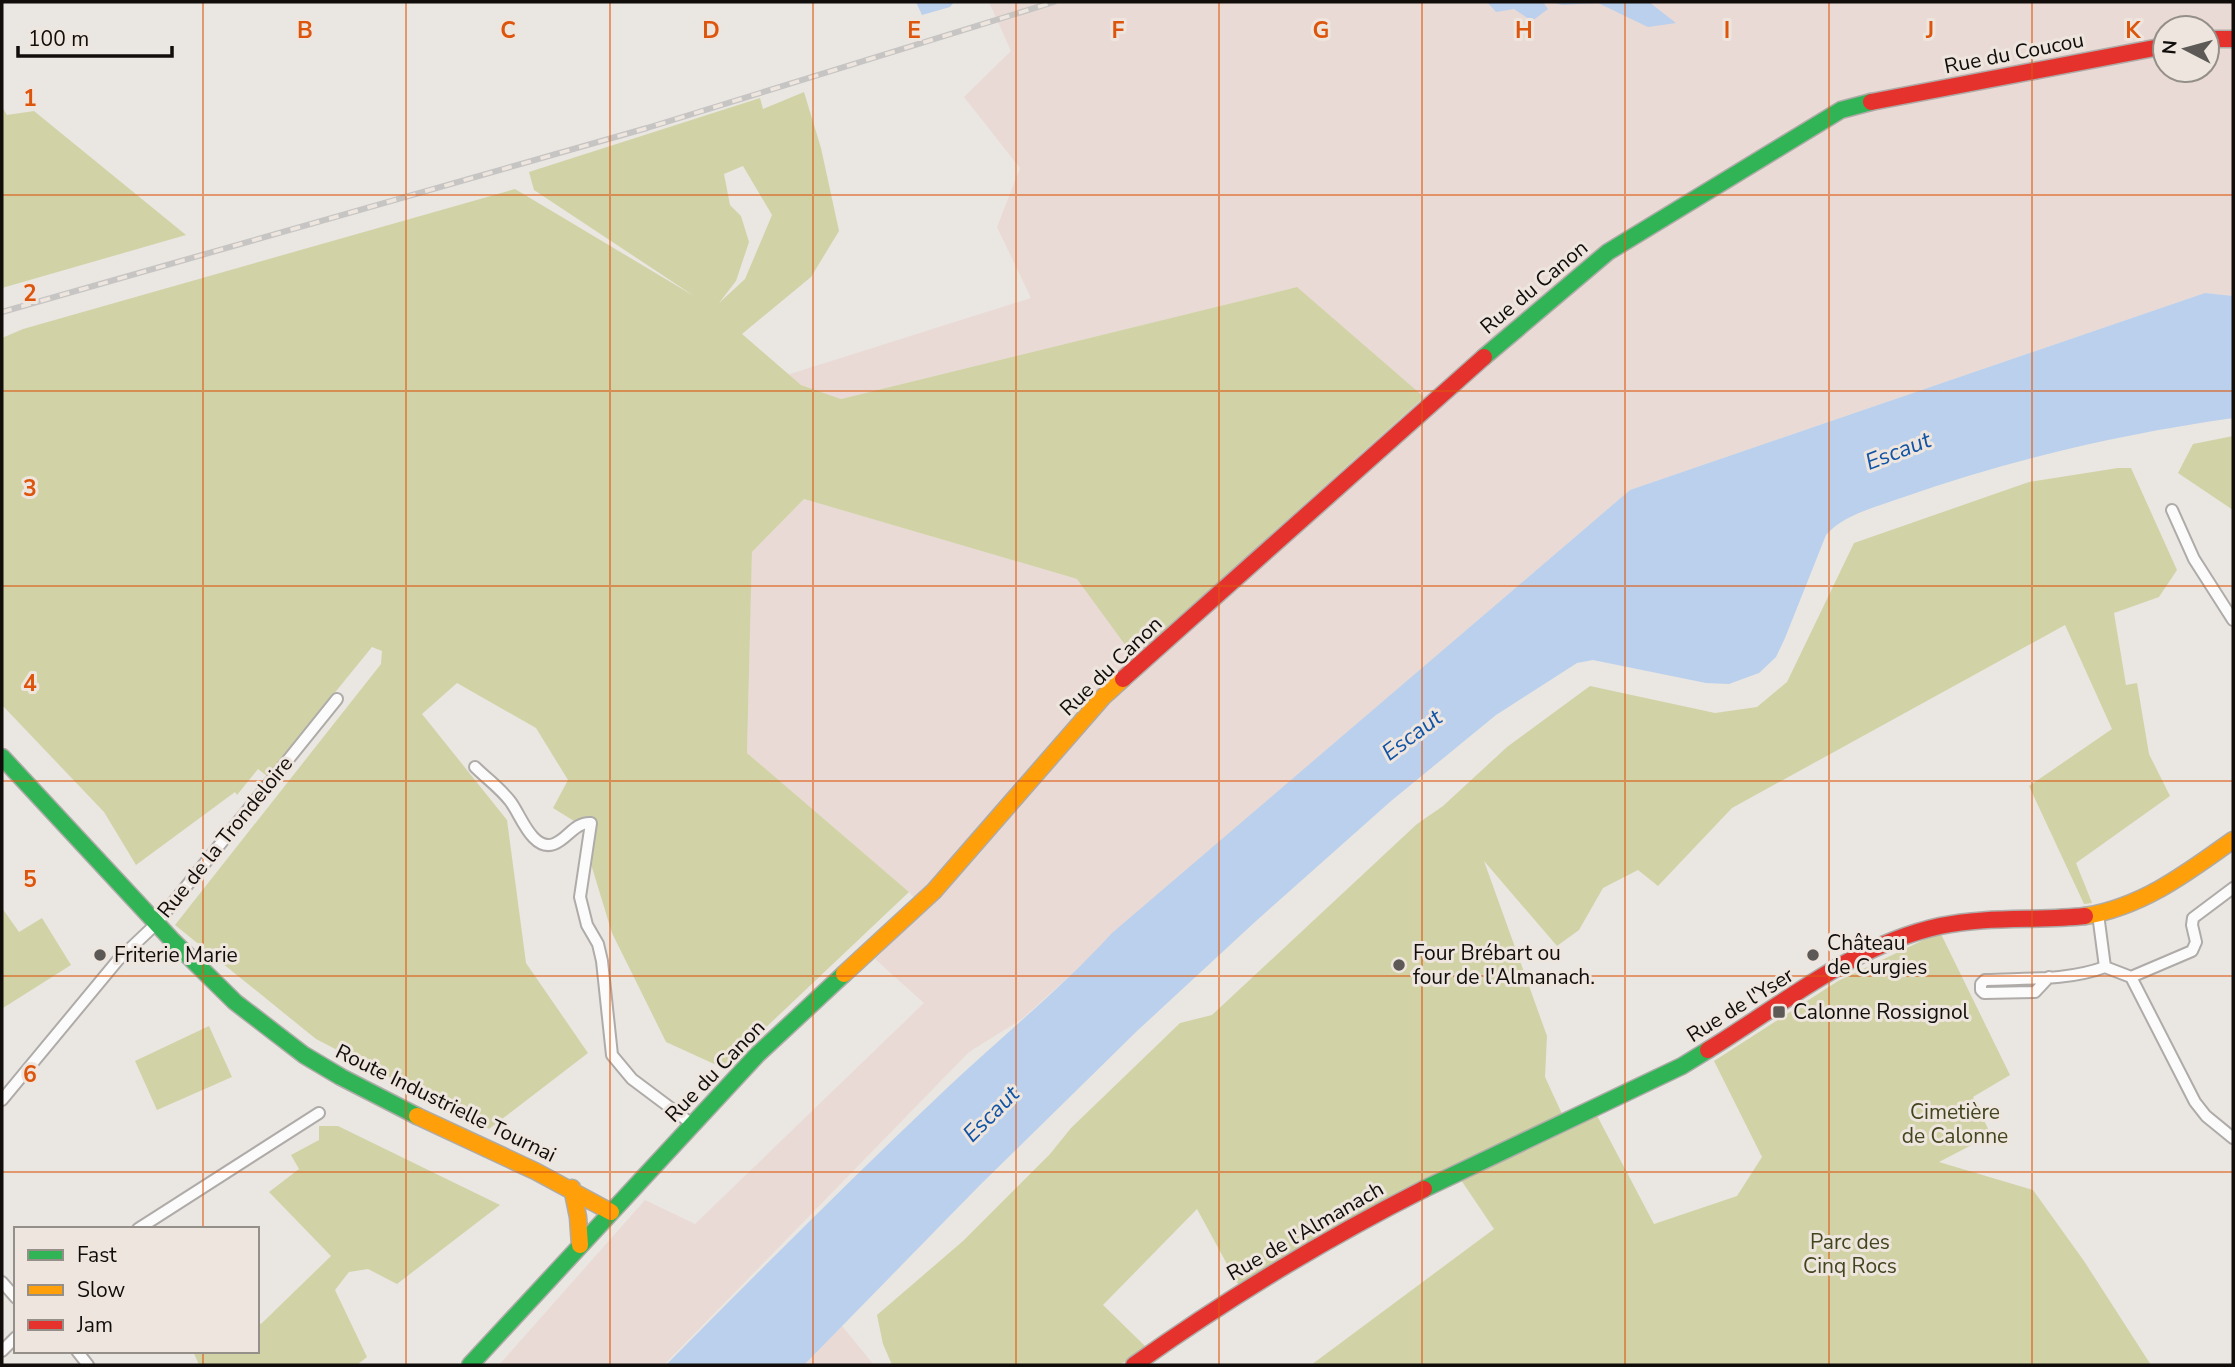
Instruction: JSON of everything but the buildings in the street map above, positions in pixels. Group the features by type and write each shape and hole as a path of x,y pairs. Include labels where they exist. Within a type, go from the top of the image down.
{"main road":[{"name":"Rue du Coucou","path":"1870,102 2151,49"},
{"name":"Rue du Canon","path":"470,1365 757,1055 934,891 1102,697 1440,395 1608,252 1841,110 1870,102"},
{"name":"Route Industrielle Tournai","path":"2,757 156,924 213,981 258,1021 302,1054 360,1089 572,1188 611,1212"},
{"name":"Rue de l'Yser","path":"1506,1148 1682,1066 1830,973 1888,943 1936,927 1962,922 2098,914 2142,900 2171,884 2233,840"},
{"name":"Rue de l'Almanach","path":"1133,1365 1292,1260 1423,1188 1506,1148"},
{"path":"572,1188 580,1245"}],"street":[{"path":"2172,510 2194,559 2233,620"},
{"name":"Rue de la Trondeloire","path":"2,1100 118,960 156,924 337,699"},
{"path":"475,767 511,802 536,840 554,844 584,822 591,822 580,897 587,925 598,944 602,961 612,1055 632,1079 692,1124"},
{"path":"2131,977 2192,951 2196,942 2193,918 2233,888"},
{"path":"2098,914 2105,967"},
{"path":"2049,977 2035,992 1984,993 1980,990 1985,980 2049,977 2083,976 2105,967 2131,977 2195,1102 2206,1116 2233,1138"},
{"path":"141,1227 319,1113"},
{"path":"2,1282 14,1296"}],"shaded area":[{"path":"989,2 2233,2 2233,296 2205,293 1630,490 1113,933 1022,1019 969,1052 664,1365 499,1365 645,1200 695,1224 924,1003 875,959 924,910 909,892 747,753 752,552 804,499 1077,579 1297,287 841,399 801,385 787,375 1031,298 997,227 1020,168 964,97 1011,51"},
{"path":"842,1326 874,1365 804,1365"}],"green space":[{"path":"804,92 821,148 839,231 811,277 742,334 801,385 841,399 1297,287 1424,397 1134,657 1077,579 804,499 752,552 747,753 909,892 723,1068 666,1042 612,933 587,851 591,823 574,821 553,808 568,780 536,728 457,683 422,714 507,820 526,963 588,1053 489,1129 316,1039 175,925 381,664 382,651 372,647 267,776 258,769 237,795 235,792 136,865 104,812 2,705 2,338 23,329 515,189 694,296 534,190 529,172 760,98 763,109","holes":["743,166 772,215 745,279 719,303 736,281 749,242 741,216 730,205 724,174"]},
{"path":"2,107 7,115 34,111 186,235 2,288"},
{"path":"2233,436 2233,510 2178,473 2193,444"},
{"path":"2131,468 2177,570 2159,597 2114,613 2126,685 2137,683 2149,754 2170,796 2076,863 2092,903 2084,904 2029,786 2112,729 2065,625 1732,808 1658,886 1638,870 1603,888 1579,930 1557,946 1484,861 1547,1036 1545,1077 1563,1116 1239,1286 1197,1209 1103,1305 1146,1347 1120,1365 892,1365 883,1344 877,1315 963,1241 1050,1154 1071,1128 1180,1023 1212,1015 1417,824 1443,806 1507,747 1590,686 1715,713 1757,707 1787,682 1854,543 2029,482"},
{"path":"2,908 19,932 42,918 71,965 3,1008"},
{"name":"Parc des Cinq Rocs","path":"1940,932 2010,1075 1973,1097 1991,1135 1939,1162 2033,1190 2084,1261 2151,1365 1311,1365 1494,1229 1459,1177 1593,1108 1654,1224 1737,1196 1762,1157 1714,1061 1838,981"},
{"path":"209,1026 232,1077 157,1110 135,1061"},
{"path":"319,1126 338,1126 500,1205 397,1284 368,1269 349,1272 335,1290 367,1357 357,1365 199,1365 194,1353 259,1353 259,1322 261,1324 331,1256 269,1192 299,1169 291,1155 319,1140"}],"water":[{"path":"916,2 954,2 950,7 922,15"},
{"path":"1487,2 1543,2 1548,9 1532,21 1514,9 1496,12"},
{"path":"1551,2 1649,2 1676,23 1648,27 1598,3 1562,5"},
{"name":"Escaut","path":"2205,293 2233,296 2233,418 2107,440 2024,460 1871,508 1841,522 1826,535 1776,657 1759,673 1729,684 1706,683 1593,660 1577,663 1496,715 1391,801 1256,921 1137,1031 980,1185 804,1365 666,1365 875,1157 1072,974 1112,933 1630,490"}],"railway":[{"path":"2,312 647,128 1054,2"}],"traffic: fast":[{"path":"1484,357 1608,252 1841,110 1871,102"},
{"path":"2,757 172,940 235,1002 304,1055 417,1116"},
{"path":"470,1365 757,1055 844,974"},
{"path":"1424,1189 1682,1066 1708,1050"}],"traffic: slow":[{"path":"844,974 934,891 1103,697 1123,679"},
{"path":"2085,916 2106,912 2145,897 2233,840"},
{"path":"417,1116 535,1171 611,1212"},
{"path":"572,1188 580,1245"}],"traffic: jam":[{"path":"2221,39 2233,39"},
{"path":"1871,102 2151,49"},
{"path":"1123,679 1484,357"},
{"path":"1708,1050 1819,978 1877,947 1908,935 1940,926 1976,921 2085,916"},
{"path":"1134,1365 1276,1271 1424,1189"}],"place":[{"name":"Friterie Marie","path":"100,955"},
{"name":"Château de Curgies","path":"1813,955"},
{"name":"Four Brébart ou four de l'Almanach.","path":"1399,965"},
{"name":"Calonne Rossignol","path":"1779,1012"}],"park label":[{"name":"Cimetière de Calonne","path":"1955,1124"}]}
